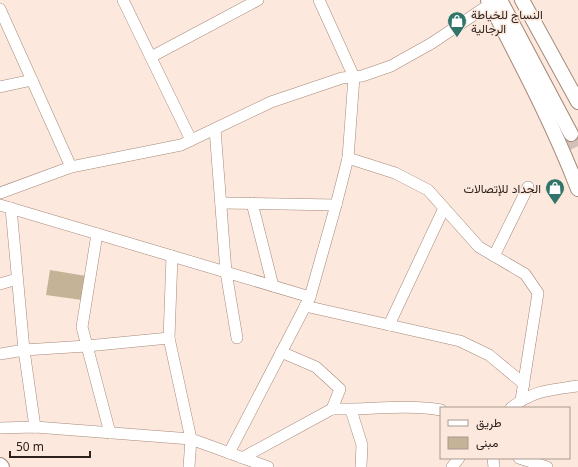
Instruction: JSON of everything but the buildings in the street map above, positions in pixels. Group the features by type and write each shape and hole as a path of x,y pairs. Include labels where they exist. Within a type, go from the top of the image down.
{"main road":[{"path":"522,0 578,102"},
{"path":"492,1 571,134"},
{"path":"492,1 571,170 578,189"},
{"path":"564,76 578,113"}],"street":[{"path":"123,0 191,140"},
{"path":"151,58 258,0"},
{"path":"228,453 308,302 348,158 354,77 319,0"},
{"path":"0,193 71,167 181,145 272,102 342,78 362,76 391,66 432,43 492,1"},
{"path":"0,9 71,167"},
{"path":"0,87 32,80"},
{"path":"215,129 226,272 237,338"},
{"path":"348,158 395,173 428,190 479,247 525,274 538,294 521,400"},
{"path":"494,256 528,187"},
{"path":"221,203 336,204"},
{"path":"252,203 273,286"},
{"path":"0,205 273,286 308,302 389,325 460,341 489,356 524,384"},
{"path":"11,208 24,350 35,427"},
{"path":"389,325 444,208"},
{"path":"97,234 82,327 110,433"},
{"path":"172,256 170,338 191,439 189,467"},
{"path":"0,284 17,279"},
{"path":"0,354 24,350 170,338"},
{"path":"281,352 316,367 340,389 332,409"},
{"path":"512,407 521,400 542,391 578,386"},
{"path":"242,458 332,409 351,410 384,408 440,410"},
{"path":"351,410 362,446 361,467"},
{"path":"0,428 35,427 191,439 268,467"},
{"path":"452,467 458,459"},
{"path":"522,459 547,467"}],"tunnel":[{"path":"571,134 578,149"}],"place":[{"name":"النساج للخياطة الرجالية","path":"457,38"},
{"name":"الحداد للإتصالات","path":"555,205"}]}
